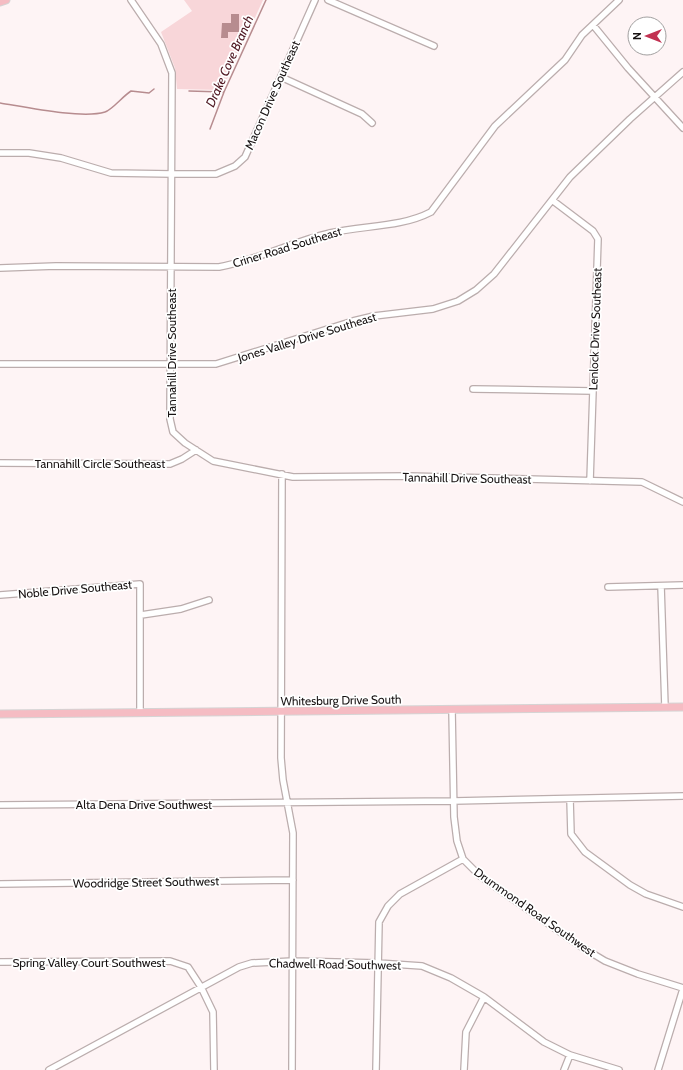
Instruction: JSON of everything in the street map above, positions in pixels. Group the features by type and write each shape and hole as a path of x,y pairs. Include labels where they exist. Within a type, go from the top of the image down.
{"main road":[{"path":"0,2 6,0"},
{"name":"Whitesburg Drive South","path":"0,714 683,707"}],"street":[{"name":"Tannahill Drive Southeast","path":"131,0 162,44 172,73 170,419 174,432 212,461 258,471 282,474 293,478 408,476 642,482 683,502"},
{"name":"Macon Drive Southeast","path":"0,153 29,153 61,158 112,172 216,174 235,166 245,157 315,0"},
{"path":"328,0 434,46"},
{"name":"Criner Road Southeast","path":"0,268 56,266 219,267 236,264 328,233 351,228 415,220 430,212 495,126 565,60 582,35 620,0"},
{"path":"593,25 628,68 656,96 683,128"},
{"name":"Jones Valley Drive Southeast","path":"0,364 216,364 353,321 374,316 433,309 458,301 476,290 494,274 570,177 683,72"},
{"path":"281,77 362,114 372,123"},
{"name":"Lenlock Drive Southeast","path":"552,200 593,230 598,239 590,481"},
{"path":"473,389 592,391"},
{"name":"Tannahill Circle Southeast","path":"0,462 170,464 182,460 196,450"},
{"path":"282,474 281,765 293,833 292,1070"},
{"name":"Noble Drive Southeast","path":"0,595 140,584 140,713"},
{"path":"661,586 665,707"},
{"path":"608,587 683,586"},
{"path":"140,615 182,608 209,600"},
{"name":"Drummond Road Southwest","path":"452,710 454,801 457,841 463,859 480,876 580,946 605,961 683,989"},
{"path":"288,803 683,796"},
{"path":"570,799 571,834 585,852 630,885 646,894 683,907"},
{"name":"Alta Dena Drive Southwest","path":"0,805 288,803"},
{"path":"376,1070 379,922 388,906 400,894 463,859"},
{"name":"Woodridge Street Southwest","path":"0,884 293,880"},
{"name":"Spring Valley Court Southwest","path":"0,962 170,961 188,967 202,987 214,1012 214,1070"},
{"name":"Chadwell Road Southwest","path":"49,1070 239,967 252,964 293,962 378,963 422,966 451,978 484,997 544,1042 570,1055 619,1070"},
{"path":"658,1070 683,989"},
{"path":"464,1070 466,1032 484,997"},
{"path":"564,1070 570,1055"}],"shaded area":[{"path":"184,0 263,0 222,90 177,89 175,68 161,32 192,11"},
{"path":"231,14 239,14 239,32 228,32 228,38 221,38 222,23 231,23"}],"waterway":[{"name":"Drake Cove Branch","path":"210,129 224,92 266,0"},
{"path":"0,103 53,112 95,114 108,111 131,91 149,93 154,89"},
{"path":"189,91 223,92"}]}
